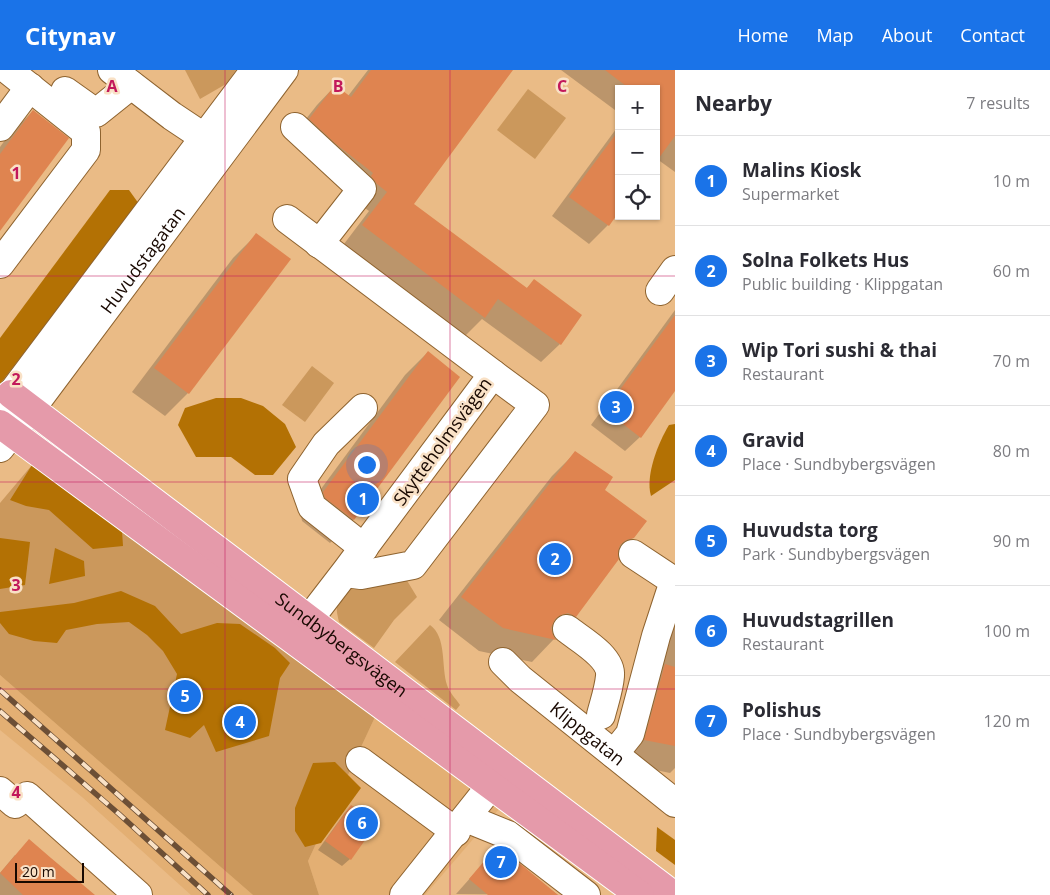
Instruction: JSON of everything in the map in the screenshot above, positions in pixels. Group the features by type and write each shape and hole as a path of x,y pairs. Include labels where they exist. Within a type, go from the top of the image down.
{"main road":[{"name":"Sundbybergsvägen","path":"14,404 310,619 640,895"},
{"name":"Sundbybergsvägen","path":"4,435 293,640 673,895"}],"street":[{"path":"0,264 86,150 86,132 8,70"},
{"name":"Huvudstagatan","path":"214,144 255,70"},
{"name":"Huvudstagatan","path":"4,435 14,404 214,144 284,70"},
{"path":"65,91 96,112 121,77 214,144"},
{"path":"0,126 30,87"},
{"path":"295,127 362,189 319,244"},
{"name":"Skytteholmsvägen","path":"287,219 493,374 293,640"},
{"path":"346,572 361,575 413,564 535,406 493,374"},
{"path":"363,408 326,444 302,479 312,507 364,548"},
{"path":"614,754 630,734 656,636 674,581 633,554"},
{"path":"567,629 601,656 609,666 610,676 601,715"},
{"name":"Klippgatan","path":"503,662 520,679 675,803"},
{"path":"360,761 461,825 508,835 586,895"},
{"path":"404,895 498,777"},
{"path":"0,791 15,804 27,796 138,895"}],"shaded area":[{"path":"185,70 236,70 226,84 200,99"},
{"path":"528,89 566,118 535,159 497,130"},
{"path":"110,190 129,190 139,204 0,384 0,338"},
{"path":"312,366 334,383 305,422 282,405"},
{"path":"216,398 241,398 263,406 285,424 296,447 273,475 255,475 231,457 196,457 178,425 185,408"},
{"path":"675,424 675,480 651,496 650,479 654,460 669,425"},
{"path":"32,465 375,717 308,861 319,895 253,895 0,675 0,503"},
{"path":"32,465 122,531 123,546 93,549 49,510 26,506 10,500"},
{"path":"0,538 30,542 25,585 0,589"},
{"path":"55,548 84,561 85,576 49,584"},
{"path":"403,574 417,597 394,620 374,648 339,622 337,606 341,597 348,591 365,582"},
{"path":"121,591 155,606 181,634 217,623 240,624 275,648 290,663 280,678 269,736 216,752 204,725 190,738 165,730 177,674 163,651 147,635 129,622 97,624 66,630 57,643 34,641 9,634 0,623 0,612 74,603"},
{"path":"430,625 439,637 448,688 460,705 456,710 395,662"},
{"path":"0,675 253,895 191,895 82,797 0,730"},
{"path":"375,717 499,809 425,895 319,895 308,861"},
{"path":"335,762 361,788 321,843 305,847 295,831 295,808 313,763"},
{"path":"657,827 675,840 675,865 656,851"}],"building":[{"path":"371,70 513,70 414,204 527,288 534,279 582,315 561,345 498,299 485,318 362,225 387,192 371,176 373,173 336,144 309,119 335,85 351,97"},
{"path":"605,70 675,70 675,136 660,157 660,85 625,85"},
{"path":"33,110 69,138 0,231 0,154"},
{"path":"615,135 615,218 609,226 569,197"},
{"path":"256,233 291,259 189,394 154,368"},
{"path":"675,315 675,391 641,438 605,410"},
{"path":"428,351 460,377 354,520 325,498 323,492"},
{"path":"575,451 613,477 605,490 647,521 634,538 626,540 620,545 619,559 576,617 568,613 555,619 551,628 556,640 503,628 461,597"},
{"path":"665,664 675,667 675,746 644,740"},
{"path":"351,805 377,823 351,860 325,841"},
{"path":"29,839 95,895 23,895 0,873"},
{"path":"496,847 523,866 558,895 488,895 469,879"}],"railway":[{"path":"0,690 231,895"},
{"path":"0,711 119,814 208,895"}],"place":[{"name":"Wip Tori sushi & thai","path":"616,407"},
{"name":"Malins Kiosk","path":"363,499"},
{"name":"Solna Folkets Hus","path":"555,559"},
{"name":"Huvudsta torg","path":"185,696"},
{"name":"Gravid","path":"240,722"},
{"name":"Huvudstagrillen","path":"362,823"},
{"name":"Polishus","path":"501,862"}]}
